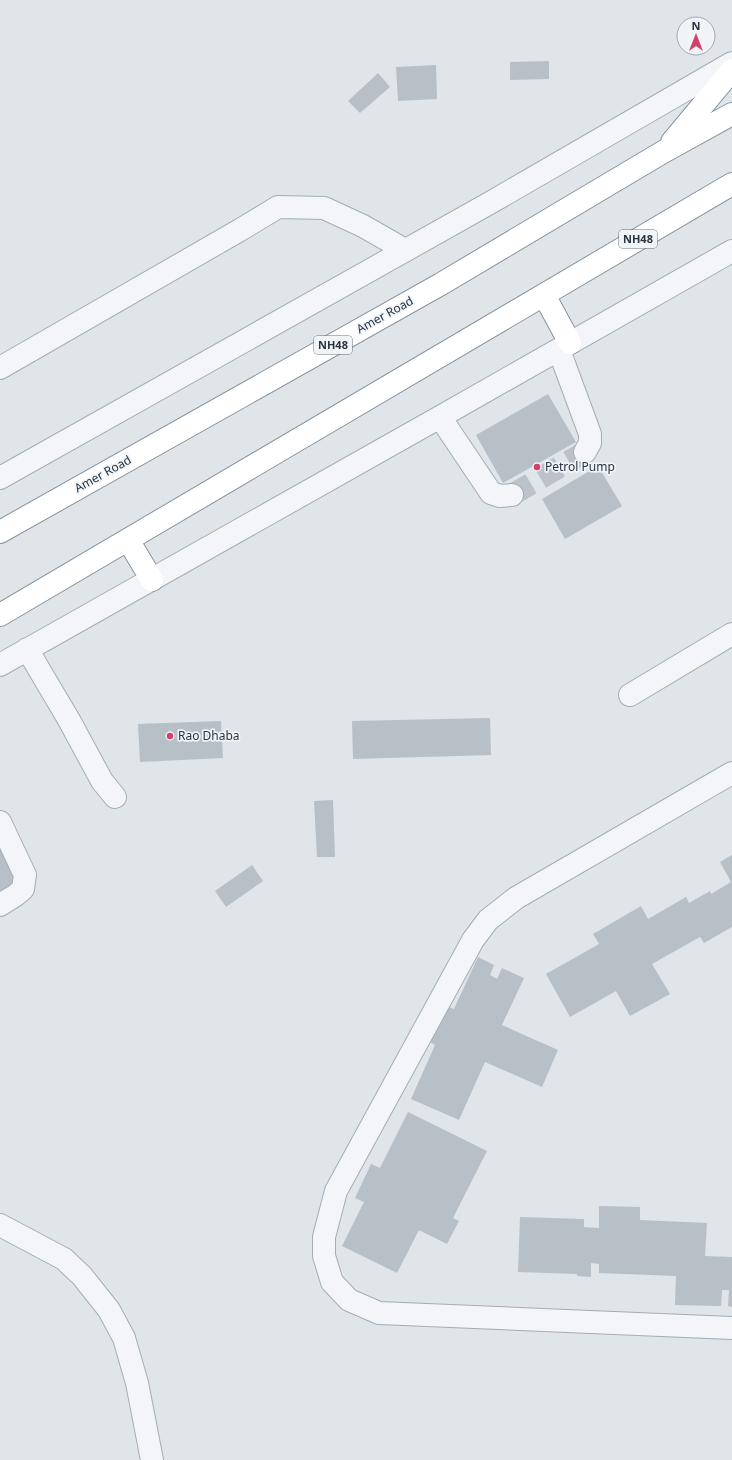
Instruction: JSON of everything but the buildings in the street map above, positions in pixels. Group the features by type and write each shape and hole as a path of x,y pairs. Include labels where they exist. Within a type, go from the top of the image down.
{"highway":[{"path":"663,152 732,70"},
{"name":"NH48","path":"663,152 732,114"},
{"name":"Amer Road","path":"0,532 441,284 663,152"},
{"name":"NH48","path":"0,615 732,184"},
{"path":"544,295 565,347"},
{"path":"128,540 152,580"}],"street":[{"path":"0,478 488,204 732,63"},
{"path":"0,368 278,207 324,208 363,226 405,250"},
{"path":"0,665 565,347 732,251"},
{"path":"565,347 590,434 590,443 585,452"},
{"path":"440,417 491,493 500,496 512,495"},
{"path":"630,695 732,634"},
{"path":"26,650 69,720 102,781 115,797"},
{"path":"732,773 516,898 488,920 473,940 336,1191 324,1237 324,1256 332,1282 349,1300 379,1313 732,1328"},
{"path":"0,822 25,875 23,889 0,905"},
{"path":"2,1227 64,1259 82,1276 109,1310 124,1338 137,1383 152,1460"}],"tunnel":[{"path":"512,495 585,452"}],"place":[{"name":"Petrol Pump","path":"537,467"},
{"name":"Rao Dhaba","path":"170,736"}]}
